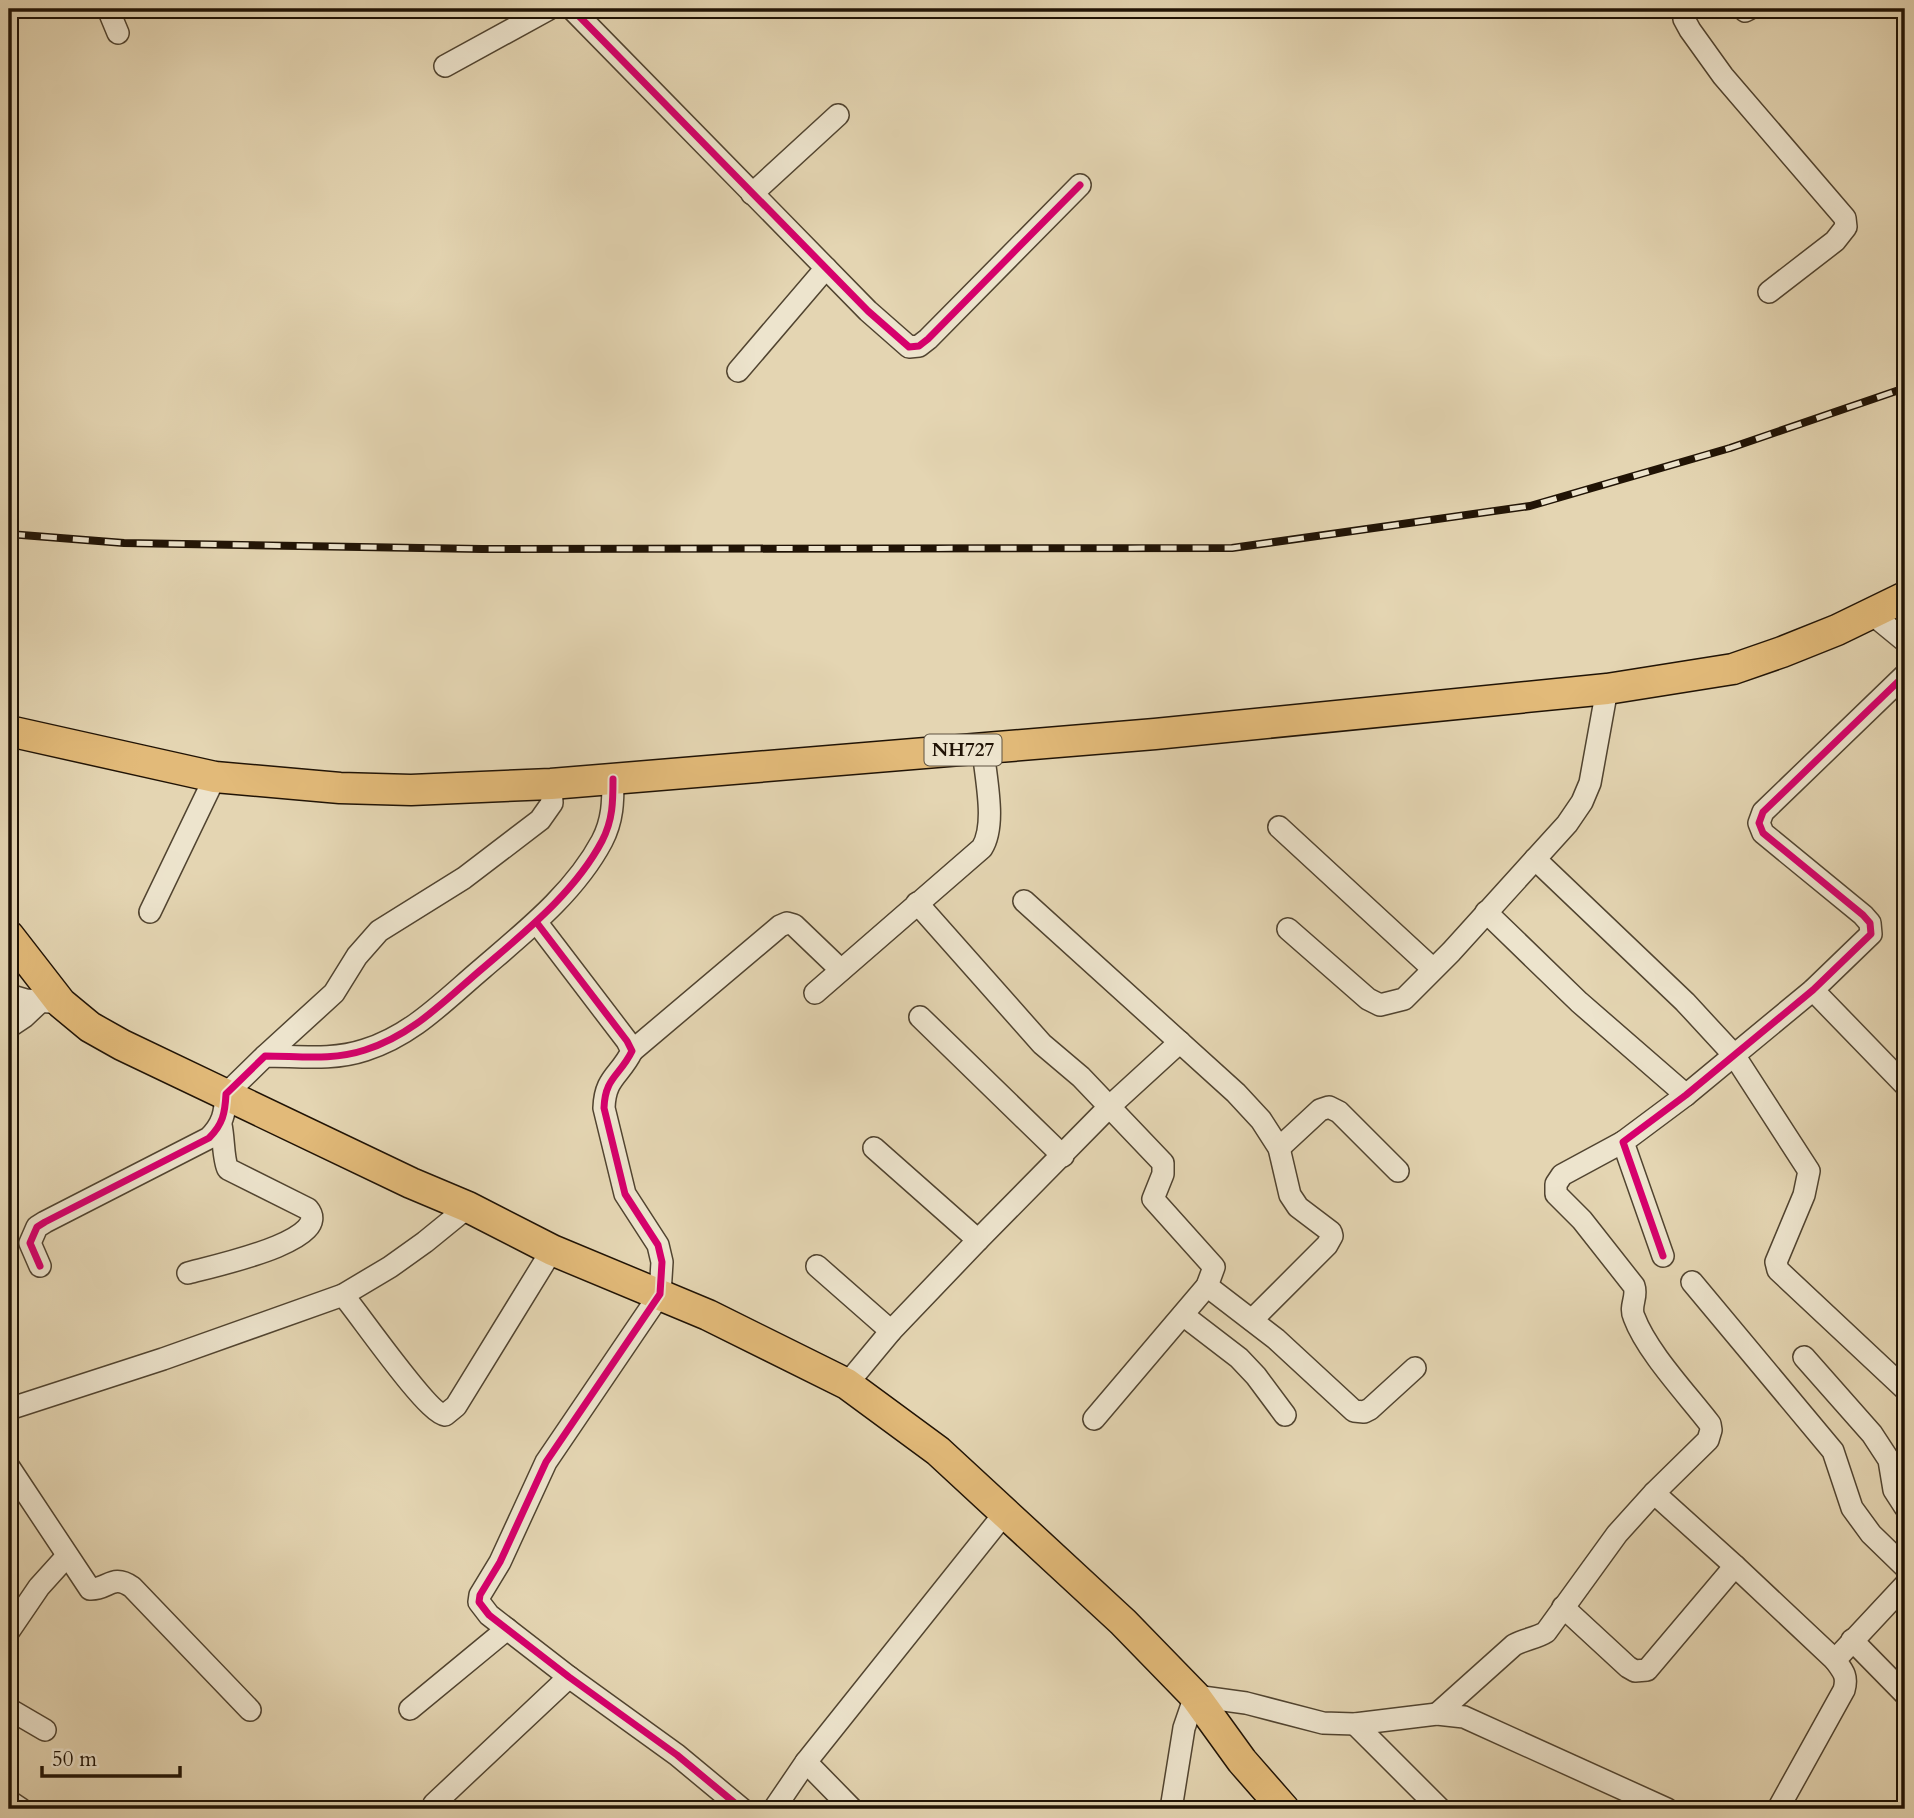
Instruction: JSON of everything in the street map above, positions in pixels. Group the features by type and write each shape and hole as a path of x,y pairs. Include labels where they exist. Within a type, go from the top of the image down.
{"highway":[{"name":"NH727","path":"9,731 215,777 340,788 411,790 551,784 1155,734 1607,689 1733,669 1782,652 1905,597"},
{"path":"9,936 50,1003 121,1045 411,1183 468,1207 552,1250 660,1294 847,1384 938,1451 1123,1622 1195,1696 1242,1761 1284,1809"}],"street":[{"path":"108,9 118,33"},
{"path":"445,66 550,9"},
{"path":"572,9 826,268 902,342 914,348 928,339 1080,185"},
{"path":"1683,9 1684,19 1690,30 1723,76 1845,218 1846,227 1835,241 1769,292"},
{"path":"752,194 838,114"},
{"path":"738,371 826,268"},
{"path":"1872,614 1905,641"},
{"path":"1437,1714 1514,1644 1539,1637 1546,1632 1617,1534 1708,1440 1712,1430 1710,1424 1640,1332 1632,1310 1636,1295 1634,1286 1582,1220 1556,1194 1555,1189 1562,1175 1623,1142 1686,1095 1813,990 1867,940 1871,934 1870,923 1763,833 1759,823 1763,813 1905,675"},
{"path":"1288,929 1368,999 1380,1005 1404,999 1567,824 1582,802 1590,783 1607,689"},
{"path":"815,993 976,855 987,840 989,821 983,748"},
{"path":"150,912 215,777"},
{"path":"265,1056 344,1056 395,1038 432,1014 537,923 587,865 603,839 613,814 612,779"},
{"path":"40,1266 30,1243 37,1227 113,1185 209,1138 221,1125 226,1094 334,993 345,980 357,956 379,932 464,878 540,820 552,803 551,784"},
{"path":"1279,827 1433,969"},
{"path":"1535,859 1685,1002 1734,1055 1809,1171 1804,1195 1776,1262 1778,1270 1905,1389"},
{"path":"1024,901 1181,1042 1261,1120 1279,1148 1290,1195 1298,1206 1327,1228 1332,1236 1327,1245 1251,1320"},
{"path":"917,903 1042,1044 1070,1067 1163,1163 1163,1174 1153,1199 1214,1267 1207,1286 1094,1419"},
{"path":"1486,912 1578,1002 1686,1095"},
{"path":"537,923 632,1051"},
{"path":"741,1809 677,1755 507,1629 482,1608 479,1602 480,1595 500,1562 546,1462 660,1294 662,1262 658,1245 625,1194 604,1108 608,1083 632,1051 780,926 787,923 794,925 841,970"},
{"path":"1813,990 1905,1085"},
{"path":"9,995 50,1003"},
{"path":"9,1027 50,1003"},
{"path":"920,1017 1063,1156"},
{"path":"847,1384 891,1331 978,1240 1110,1107 1181,1042"},
{"path":"1279,1148 1320,1110 1329,1107 1339,1112 1398,1171"},
{"path":"188,1273 277,1247 307,1231 313,1219 308,1209 225,1166 221,1125"},
{"path":"1623,1142 1663,1256"},
{"path":"874,1147 978,1240"},
{"path":"9,1409 163,1359 343,1295 417,1248 468,1207"},
{"path":"343,1295 415,1390 433,1410 445,1415 456,1406 552,1250"},
{"path":"817,1266 891,1331"},
{"path":"1692,1282 1833,1451 1852,1508 1871,1534 1905,1567"},
{"path":"1207,1286 1276,1339 1354,1411 1364,1412 1370,1409 1415,1368"},
{"path":"1183,1315 1239,1358 1285,1415"},
{"path":"1804,1357 1872,1434 1889,1460 1894,1490 1905,1507"},
{"path":"9,1467 90,1589 95,1590 118,1580 132,1587 250,1710"},
{"path":"1654,1493 1735,1566 1844,1671 1847,1680 1844,1690 1779,1809"},
{"path":"774,1809 806,1762 1004,1514"},
{"path":"9,1631 39,1587 67,1556"},
{"path":"1563,1607 1628,1667 1640,1672 1647,1670 1657,1660 1735,1566"},
{"path":"1835,1660 1905,1585"},
{"path":"410,1709 507,1629"},
{"path":"1852,1640 1905,1694"},
{"path":"434,1804 569,1677"},
{"path":"1171,1809 1184,1728 1195,1696 1246,1703 1323,1723 1355,1724 1437,1714 1464,1717 1667,1809"},
{"path":"9,1709 45,1730"},
{"path":"1355,1724 1440,1809"},
{"path":"806,1762 852,1809"},
{"path":"9,1801 21,1809"}],"railway":[{"path":"9,534 124,543 482,549 1232,548 1530,506 1730,448 1905,388"}],"cycle path":[{"path":"572,9 868,311 909,347 919,346 928,339 1080,185"},
{"path":"1663,1256 1623,1142 1686,1095 1813,990 1871,934 1870,923 1863,915 1763,833 1759,823 1763,812 1905,675"},
{"path":"40,1266 30,1243 37,1227 209,1138 222,1118 226,1094 265,1056 328,1057 365,1050 398,1035 442,1004 532,925 564,894 591,860 608,826 613,779"},
{"path":"537,923 632,1051 610,1083 604,1108 625,1194 658,1245 662,1262 660,1294 546,1462 500,1562 480,1595 479,1602 489,1615 677,1755 742,1809"}]}
